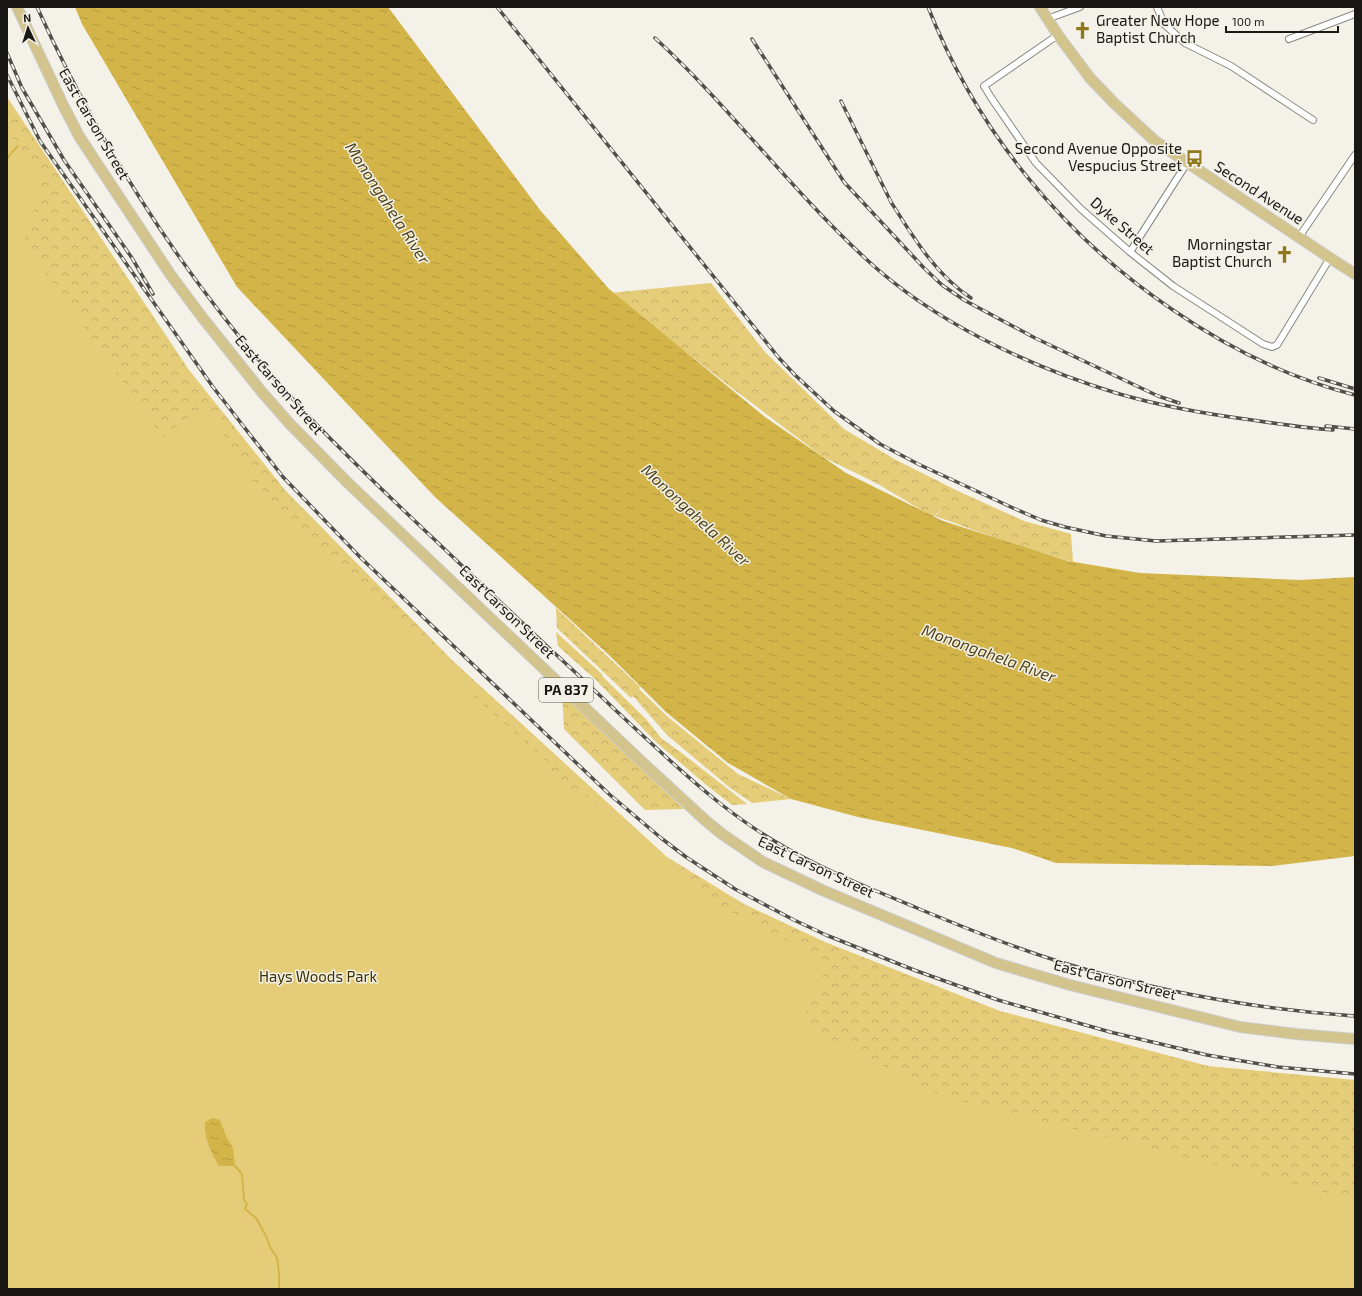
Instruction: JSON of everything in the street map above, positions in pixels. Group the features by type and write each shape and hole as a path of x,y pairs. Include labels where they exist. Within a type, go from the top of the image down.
{"main road":[{"name":"East Carson Street","path":"17,7 79,136 170,274 211,329 261,391 347,482 662,780 722,834 763,862 822,890 996,964 1070,985 1240,1027 1355,1039"},
{"name":"Second Avenue","path":"1040,7 1058,35 1090,78 1114,104 1155,141 1355,274"}],"street":[{"path":"1047,19 1080,7"},
{"path":"1157,7 1164,24 1185,43 1231,66 1313,120"},
{"path":"1289,40 1355,14"},
{"name":"Dyke Street","path":"1058,35 984,86 1036,163 1082,209 1130,252 1173,286 1263,344 1272,347 1277,345 1330,258"},
{"path":"1299,237 1355,155"},
{"path":"1130,252 1187,163"}],"green space":[{"path":"7,97 189,370 285,490 453,661 667,857 744,904 825,942 1000,1011 1208,1066 1355,1080 1355,1289 989,1289 7,425"},
{"name":"Hays Woods Park","path":"7,130 42,180 24,243 162,437 203,407 254,477 252,481 475,693 473,696 553,767 551,770 575,792 578,789 713,903 829,962 801,1024 942,1096 1355,1200 1355,1289 7,1289"},
{"path":"711,283 765,352 844,429 896,460 960,492 1024,521 1071,534 1073,562 1004,541 935,516 945,505 933,517 878,484 823,457 610,293"},
{"path":"555,607 640,687 639,689 668,717 738,774 791,799 752,803 729,787 667,735 633,696 631,698 557,628"},
{"path":"556,632 603,675 602,676 646,719 661,738 747,804 732,805 656,742 596,680 558,646"},
{"path":"562,693 684,809 645,810 564,729"}],"water":[{"name":"Monongahela River","path":"75,7 388,7 540,210 609,289 765,417 846,473 943,521 1068,561 1140,573 1300,580 1355,577 1355,856 1272,866 1056,863 1012,848 858,817 791,799 728,763 666,712 609,655 435,497 237,287 82,24"},
{"path":"213,1118 220,1120 226,1136 233,1148 235,1166 219,1166 211,1151 207,1140 205,1122"}],"waterway":[{"path":"7,159 18,146"},
{"path":"235,1166 242,1174 244,1200 247,1204 245,1209 256,1218 277,1258 279,1289"}],"railway":[{"path":"37,7 63,61 120,166 152,217 186,266 259,361 299,406 357,466 668,759 718,802 771,839 837,874 971,930 1045,957 1136,983 1208,998 1281,1009 1355,1016"},
{"path":"497,7 779,358 834,411 880,444 918,464 1041,520 1106,536 1156,541 1355,535"},
{"path":"928,7 948,53 971,96 998,138 1027,177 1060,214 1095,248 1133,281 1173,310 1215,337 1283,371 1306,380 1355,395"},
{"path":"655,38 683,64 838,233 893,282 921,303 952,322 984,340 1049,370 1116,393 1166,406 1235,418 1333,430"},
{"path":"752,39 844,182 924,268 942,285 964,300 1035,338 1158,396 1179,403"},
{"path":"7,53 22,88 64,160 132,258 153,294"},
{"path":"7,75 40,141 213,387 283,477 360,557 609,794 686,857 735,889 826,935 914,970 998,1000 1110,1032 1207,1055 1278,1067 1355,1074"},
{"path":"841,101 891,202 908,229 936,267 958,289 971,298"},
{"path":"1319,378 1355,389"},
{"path":"1326,426 1355,429"}],"place":[{"name":"Greater New Hope Baptist Church","path":"1083,30"},
{"name":"Second Avenue Opposite Vespucius Street","path":"1195,158"},
{"name":"Morningstar Baptist Church","path":"1285,254"}]}
